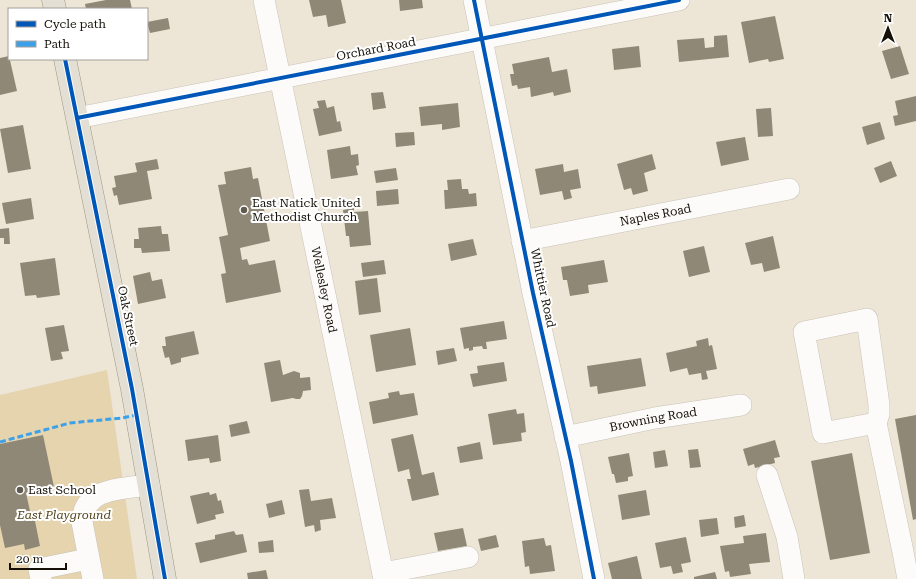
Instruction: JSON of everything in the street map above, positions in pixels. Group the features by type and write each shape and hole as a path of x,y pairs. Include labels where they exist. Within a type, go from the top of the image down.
{"main road":[{"name":"Oak Street","path":"65,60 132,389 164,579"}],"street":[{"name":"Wellesley Road","path":"264,0 383,576"},
{"name":"Whittier Road","path":"474,0 522,240 566,437 594,579"},
{"name":"Orchard Road","path":"77,118 679,0"},
{"name":"Naples Road","path":"522,240 789,189"},
{"path":"876,423 824,432 804,332 867,319 879,405 879,414 876,423 910,551 908,579"},
{"name":"Browning Road","path":"566,437 655,418 741,405"},
{"path":"767,475 787,537 794,579"},
{"path":"93,579 82,522 82,514 88,503 98,494 104,492 149,486"},
{"path":"383,576 468,558"},
{"path":"42,579 39,569 88,559"}],"green space":[{"name":"East Playground","path":"107,370 137,579 0,579 0,395"}],"building":[{"path":"106,0 130,0 132,8 86,8 85,4"},
{"path":"309,0 341,0 346,23 328,27 326,15 313,17"},
{"path":"399,0 422,0 423,8 400,11"},
{"path":"775,16 784,59 769,62 768,59 749,63 741,22"},
{"path":"168,18 170,29 150,33 148,22"},
{"path":"727,35 729,57 679,62 677,40 704,38 705,48 714,47 714,36"},
{"path":"639,46 641,67 614,70 612,49"},
{"path":"900,46 909,74 891,79 882,51"},
{"path":"8,56 17,91 0,95 0,58"},
{"path":"549,57 552,72 567,69 571,92 554,96 553,92 531,97 530,87 518,89 517,85 512,86 510,74 514,74 512,64"},
{"path":"383,92 386,108 373,110 371,93"},
{"path":"916,96 916,121 895,126 893,116 898,115 895,101"},
{"path":"325,100 327,108 334,106 337,122 340,121 342,131 319,136 313,109 319,108 317,101"},
{"path":"458,103 460,127 442,130 442,124 421,126 419,107"},
{"path":"771,108 773,136 758,137 756,109"},
{"path":"880,122 885,139 867,145 862,127"},
{"path":"23,125 31,169 8,173 0,129"},
{"path":"414,132 415,145 396,147 395,133"},
{"path":"745,137 749,160 721,166 716,142"},
{"path":"350,146 351,155 358,154 359,165 356,166 358,175 331,179 327,150"},
{"path":"652,154 656,169 644,173 648,191 633,195 631,188 624,190 617,164"},
{"path":"157,159 159,169 147,171 152,199 119,205 117,195 114,196 112,188 116,187 114,176 137,172 135,163"},
{"path":"891,161 897,176 880,183 874,168"},
{"path":"563,164 564,172 578,169 581,188 570,190 572,198 564,200 562,191 540,195 535,169"},
{"name":"East Natick United Methodist Church","path":"251,167 253,179 258,178 270,241 240,248 242,260 247,259 249,265 275,260 281,292 226,303 221,274 226,273 219,237 228,235 218,185 226,184 224,172"},
{"path":"396,168 398,180 376,183 374,171"},
{"path":"461,179 462,189 468,189 469,194 476,193 477,206 445,209 444,190 448,190 447,180"},
{"path":"398,189 399,204 377,206 376,191"},
{"path":"31,198 34,219 6,224 2,203"},
{"path":"354,208 354,212 368,211 371,245 350,247 349,236 346,236 343,210"},
{"path":"161,226 162,234 168,234 170,251 142,253 141,248 134,248 134,239 139,239 138,228"},
{"path":"9,228 10,244 4,244 4,238 0,238 0,229"},
{"path":"773,236 780,268 764,272 762,263 751,265 745,243"},
{"path":"473,239 477,255 451,261 448,244"},
{"path":"704,246 710,272 689,277 683,251"},
{"path":"55,258 60,295 37,298 36,295 25,296 20,263"},
{"path":"384,260 386,274 363,277 361,263"},
{"path":"604,260 608,282 588,285 589,293 570,296 567,280 563,280 561,267"},
{"path":"150,272 152,281 162,279 166,298 138,304 133,276"},
{"path":"377,278 381,312 359,315 355,281"},
{"path":"504,321 507,339 486,342 487,349 483,349 482,346 473,347 473,350 469,351 469,348 464,349 460,328"},
{"path":"64,325 69,351 61,352 63,359 51,361 45,328"},
{"path":"410,328 416,365 376,372 370,335"},
{"path":"194,331 199,354 181,358 181,362 171,365 169,357 165,358 162,346 166,346 165,337"},
{"path":"708,338 709,346 712,345 717,369 706,371 708,379 702,380 701,373 689,375 687,368 670,372 666,353 697,346 696,341"},
{"path":"454,348 457,361 438,365 436,351"},
{"path":"641,358 646,386 598,394 597,386 590,387 587,366"},
{"path":"280,360 283,375 294,371 300,373 300,378 310,377 311,390 303,391 300,399 293,398 271,402 264,363"},
{"path":"504,362 507,381 473,387 470,374 478,373 477,366"},
{"path":"399,391 400,395 414,393 418,415 373,424 369,402 389,398 388,393"},
{"path":"516,409 517,414 524,413 526,432 521,433 522,441 493,445 488,414"},
{"path":"916,415 916,519 913,520 895,419"},
{"path":"247,421 250,433 231,437 229,425"},
{"path":"413,434 422,475 434,472 439,495 412,501 407,479 411,479 409,469 398,472 391,439"},
{"name":"East School","path":"43,435 54,487 26,493 30,511 33,511 40,546 25,550 24,544 5,548 0,525 0,444"},
{"path":"218,435 221,461 210,463 209,458 188,461 185,440"},
{"path":"775,440 780,457 774,458 775,463 755,468 754,464 748,466 743,449"},
{"path":"480,442 483,459 460,463 457,447"},
{"path":"698,449 701,467 690,468 688,450"},
{"path":"665,450 668,466 655,468 653,452"},
{"path":"629,453 633,476 628,477 628,481 616,483 608,457"},
{"path":"852,453 870,553 830,560 811,461"},
{"path":"309,489 311,501 332,498 336,518 320,520 321,530 315,532 314,525 305,527 299,490"},
{"path":"646,490 650,515 622,520 618,495"},
{"path":"209,492 210,495 216,493 218,501 221,500 224,513 215,515 216,519 197,524 190,496"},
{"path":"282,500 285,514 269,518 266,504"},
{"path":"744,515 746,526 735,528 734,517"},
{"path":"717,518 719,534 701,537 699,520"},
{"path":"463,528 467,546 438,551 434,533"},
{"path":"234,531 236,535 243,534 247,552 200,563 195,543 215,539 215,535"},
{"path":"766,533 770,562 749,564 751,574 730,577 729,571 725,572 720,546 744,543 743,536"},
{"path":"496,535 499,547 481,551 478,539"},
{"path":"686,537 691,562 681,564 683,572 673,574 671,566 660,568 655,543"},
{"path":"544,538 546,546 551,545 555,571 530,574 529,566 525,567 522,541"},
{"path":"273,540 274,552 259,553 258,542"},
{"path":"637,556 642,579 612,579 608,563"},
{"path":"266,570 268,579 248,579 247,573"},
{"path":"715,572 717,579 694,579 694,577"}],"marked path":[{"path":"0,442 70,423 122,418 137,415"}],"cycle path":[{"path":"474,0 533,293 571,461 594,579"},
{"path":"77,118 679,0"},
{"path":"65,60 132,389 165,579"}],"place":[{"name":"East Natick United Methodist Church","path":"244,210"},
{"name":"East School","path":"20,490"}]}
